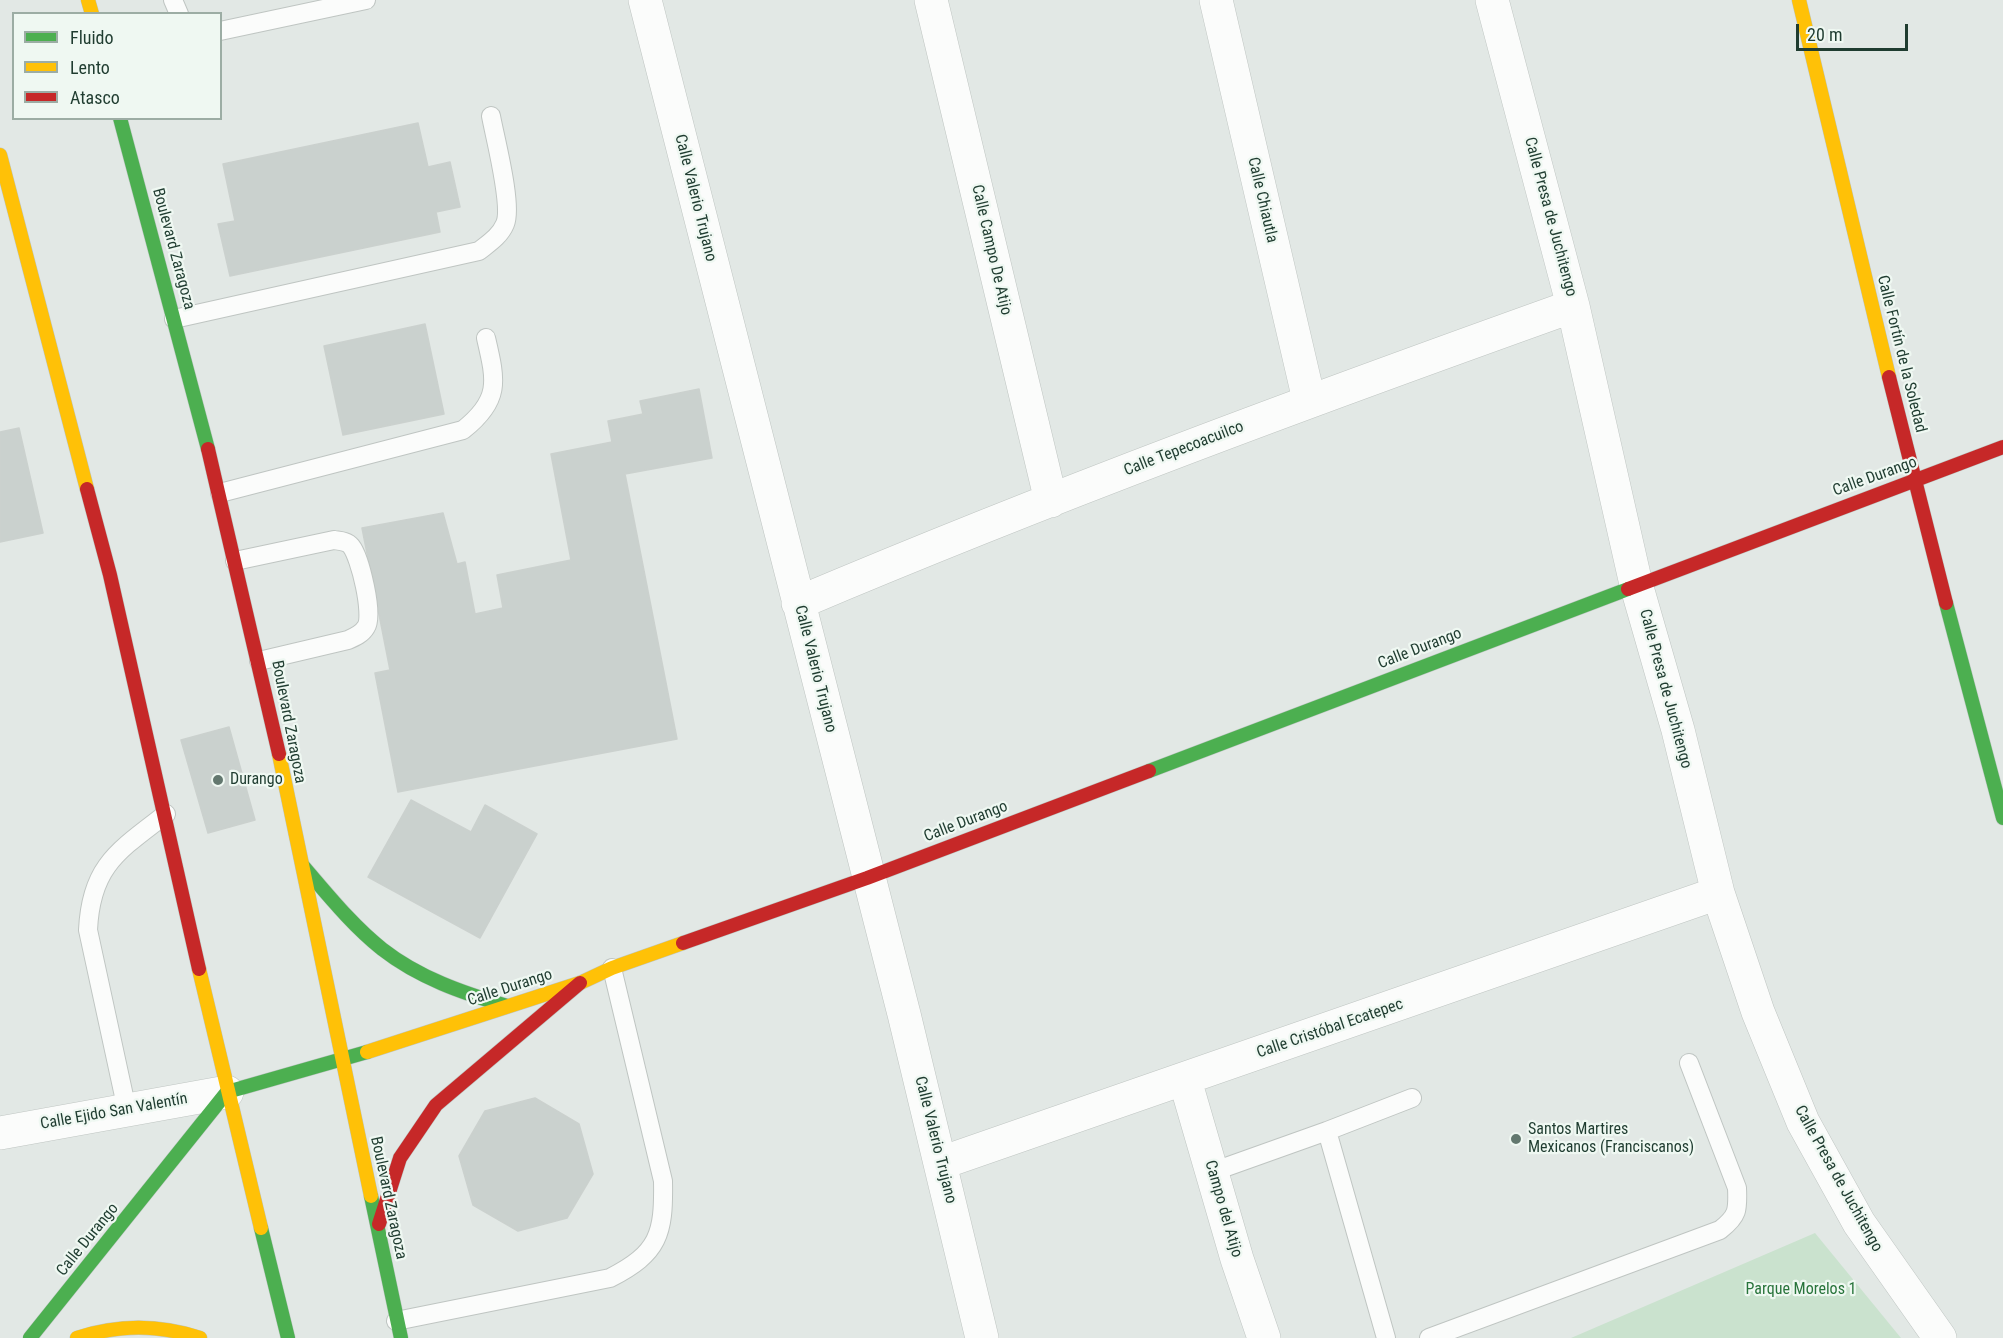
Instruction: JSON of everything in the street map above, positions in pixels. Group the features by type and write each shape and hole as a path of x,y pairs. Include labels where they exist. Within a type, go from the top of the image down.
{"main road":[{"name":"Calle Fortín de la Soledad","path":"1798,0 1914,481 2003,818"},
{"name":"Boulevard Zaragoza","path":"121,120 220,493 259,660 398,1329"},
{"path":"0,155 110,575 166,814 227,1092 288,1338"},
{"name":"Calle Durango","path":"30,1338 227,1092 341,1060 580,983 612,968 867,878 1636,584 2003,447"},
{"path":"300,863 342,910 383,950 454,990 507,1006"},
{"path":"378,1228 400,1158 436,1105 580,983"},
{"path":"77,1338 97,1330 138,1325 179,1330 200,1338"}],"street":[{"name":"Calle Valerio Trujano","path":"645,0 941,1163 982,1338"},
{"name":"Calle Campo De Atijo","path":"931,0 1051,501"},
{"name":"Calle Chiautla","path":"1216,0 1309,400"},
{"name":"Calle Presa de Juchitengo","path":"1492,0 1573,306 1636,584 1678,730 1718,893 1758,1012 1803,1122 1859,1223 1940,1338"},
{"name":"Calle Tepecoacuilco","path":"798,603 950,538 1309,400 1573,306"},
{"name":"Calle Cristóbal Ecatepec","path":"941,1163 1718,893"},
{"name":"Campo del Atijo","path":"1185,1080 1264,1338"},
{"name":"Calle Ejido San Valentín","path":"0,1133 227,1092"}],"lane":[{"path":"222,31 366,0"},
{"path":"174,319 479,251 496,239 506,223 508,205 491,116"},
{"path":"220,493 463,430 481,416 491,401 495,377 486,338"},
{"path":"235,561 334,540 344,542 351,546 355,554 369,604 370,617 367,626 354,637 259,660"},
{"path":"127,1110 88,930 90,906 102,870 124,846 166,814"},
{"path":"398,1329 610,1278 637,1264 654,1245 663,1217 663,1181 612,968"},
{"path":"1429,1338 1720,1230 1734,1219 1738,1207 1737,1188 1689,1063"},
{"path":"1212,1172 1413,1098"},
{"path":"1327,1131 1386,1338"}],"green space":[{"name":"Parque Morelos 1","path":"1815,1233 1901,1338 1571,1338"}],"building":[{"path":"418,123 428,167 450,162 460,207 436,212 440,232 230,276 218,224 235,221 223,164"},
{"path":"425,324 444,414 343,435 324,346"},
{"path":"699,389 712,458 625,474 677,739 398,792 375,673 390,670 362,528 443,513 457,564 465,562 475,614 503,608 497,575 571,560 551,454 612,442 608,421 643,414 640,401"},
{"path":"19,428 43,533 0,542 0,432"},
{"name":"Durango","path":"229,727 255,820 208,833 181,740"},
{"path":"411,800 471,832 485,805 537,834 480,938 368,877"},
{"path":"535,1098 579,1124 593,1174 567,1218 518,1231 473,1205 459,1156 485,1111"}],"traffic: fast":[{"path":"121,120 208,449"},
{"path":"1149,771 1628,589"},
{"path":"1946,603 2003,818"},
{"path":"303,866 361,930 396,959 442,984 507,1006"},
{"path":"30,1338 227,1092 367,1052"},
{"path":"371,1196 401,1338"},
{"path":"261,1228 288,1338"}],"traffic: slow":[{"path":"88,0 91,12"},
{"path":"1799,0 1889,377"},
{"path":"0,155 87,489"},
{"path":"279,754 371,1196"},
{"path":"367,1052 580,983 612,968 683,943"},
{"path":"199,969 261,1228"},
{"path":"77,1338 123,1328 154,1328 200,1338"}],"traffic: jam":[{"path":"1889,377 1946,603"},
{"path":"1628,589 2003,447"},
{"path":"208,449 279,754"},
{"path":"87,489 110,575 199,969"},
{"path":"683,943 867,878 1149,771"},
{"path":"379,1224 400,1158 436,1105 580,983"}],"place":[{"name":"Durango","path":"218,780"},
{"name":"Santos Martires Mexicanos (Franciscanos)","path":"1516,1139"}]}
